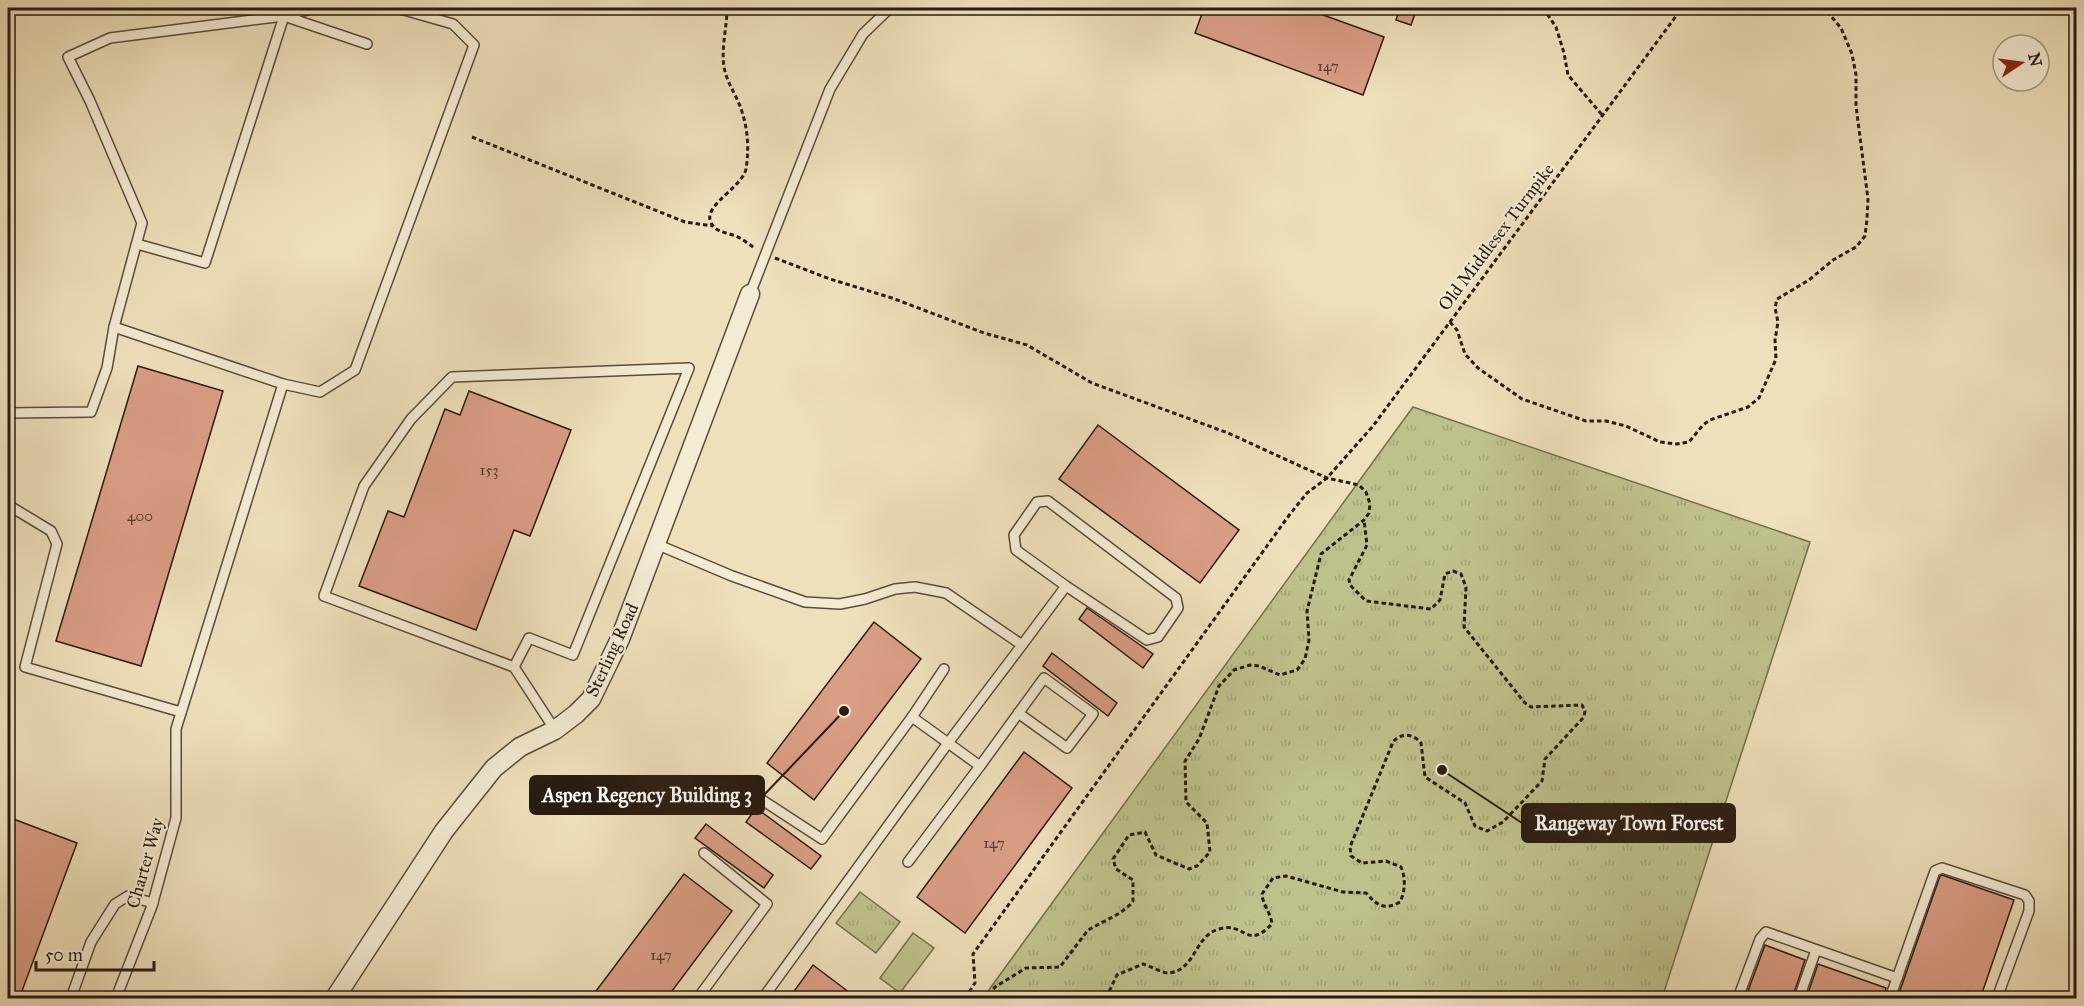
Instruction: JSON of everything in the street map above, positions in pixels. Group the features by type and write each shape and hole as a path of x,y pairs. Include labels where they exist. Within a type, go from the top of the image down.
{"street":[{"name":"Sterling Road","path":"335,999 444,831 476,789 494,768 520,747 555,730 591,699 621,639 750,294"}],"lane":[{"path":"8,413 91,412 107,368 114,327 142,223 90,101 68,57 111,38 284,16 315,8"},
{"path":"114,327 283,384 320,392 355,370 474,45 453,24 397,8"},
{"path":"750,294 830,89 863,34 890,8"},
{"path":"284,16 367,44"},
{"path":"137,244 204,263 284,16"},
{"path":"514,668 529,638 573,656 689,368 452,377 411,419 364,486 324,596 514,668 555,730"},
{"name":"Charter Way","path":"116,999 153,903 176,818 176,729 283,384"},
{"path":"1048,501 1176,598 1178,608 1158,637 1147,640 1066,586 1016,550 1014,535 1037,502 1048,501"},
{"path":"8,505 51,531 57,544 24,667 181,712"},
{"path":"656,544 732,576 805,602 840,604 866,599 895,589 915,587 946,593 1022,645"},
{"path":"763,999 948,743 1066,586"},
{"path":"750,792 822,839 912,717 944,669"},
{"path":"908,862 980,766 1018,713 1044,678 1093,714 1067,748 1018,713"},
{"path":"912,717 980,766"},
{"path":"698,999 767,904 705,853"},
{"path":"1890,999 1935,871 1942,868 2025,895 2029,901 2029,911 1997,999"},
{"path":"72,999 91,942 115,904 128,896 153,903"},
{"path":"1738,999 1760,939 1766,932 1897,978"},
{"path":"1799,999 1816,950"}],"path":[{"path":"713,226 710,216 713,210 718,202 742,179 748,147 748,136 742,113 724,66 723,48 727,27 727,8"},
{"path":"1543,8 1556,27 1568,75 1603,116"},
{"name":"Old Middlesex Turnpike","path":"965,999 975,983 973,954 1290,514 1307,493 1327,478 1373,426 1682,8"},
{"path":"1450,321 1457,330 1465,354 1478,368 1522,399 1586,421 1616,423 1660,442 1677,444 1689,442 1710,420 1752,405 1760,398 1776,359 1775,340 1778,322 1775,308 1777,299 1856,247 1865,236 1868,199 1856,111 1857,75 1852,54 1842,31 1824,8"},
{"path":"472,137 685,222 713,226 722,233 737,236 767,255 830,279 892,298 984,333 1027,345 1092,383 1228,433 1327,478 1359,485 1366,492 1370,504 1369,513 1364,520 1321,554 1307,612 1308,651 1305,659 1297,670 1280,675 1259,666 1250,665 1234,670 1219,686 1198,739 1185,761 1186,802 1207,823 1210,852 1197,866 1189,869 1156,855 1145,832 1129,835 1113,859 1116,869 1133,880 1131,904 1120,913 1088,930 1060,967 1026,968 995,987 986,999"},
{"path":"1106,999 1117,975 1143,964 1168,973 1186,967 1207,934 1220,928 1232,928 1253,936 1263,933 1272,924 1271,915 1264,905 1262,894 1273,878 1286,876 1342,892 1366,893 1373,902 1387,906 1400,902 1404,893 1401,867 1386,861 1358,862 1351,856 1350,847 1393,742 1398,736 1407,735 1422,743 1425,777 1465,803 1475,826 1487,831 1503,822 1542,781 1545,759 1584,717 1585,711 1582,705 1531,707 1525,703 1464,627 1466,587 1461,574 1453,571 1445,574 1440,600 1431,609 1366,601 1350,585 1349,580 1366,544 1364,520"}],"green space":[{"path":"1413,407 1810,542 1662,998 983,998"},
{"path":"860,892 900,922 876,953 836,923"},
{"path":"913,933 934,948 900,993 880,978"}],"building":[{"path":"1204,8 1304,8 1384,37 1363,95 1195,33"},
{"path":"1400,8 1417,8 1411,25 1396,20"},
{"path":"138,366 223,391 141,666 56,641"},
{"path":"469,391 571,430 530,536 514,530 476,630 359,586 388,511 404,517 445,409 460,415"},
{"path":"1098,425 1239,530 1200,583 1059,479"},
{"path":"1087,608 1153,654 1143,668 1079,619"},
{"path":"874,622 921,659 814,800 767,763"},
{"path":"1052,653 1117,703 1108,716 1043,666"},
{"path":"1024,752 1072,788 965,933 917,897"},
{"path":"756,808 821,856 811,869 746,822"},
{"path":"8,817 77,843 19,999 8,999"},
{"path":"706,824 773,875 764,888 695,838"},
{"path":"684,874 732,911 666,999 590,999"},
{"path":"1940,876 2014,900 1981,996 1968,991 1967,999 1897,999"},
{"path":"1765,945 1805,960 1792,999 1745,999"},
{"path":"1818,964 1886,988 1883,999 1806,999"},
{"path":"813,965 858,999 798,999 792,994"}],"place":[{"name":"Aspen Regency Building 3","path":"844,711"},
{"name":"Rangeway Town Forest","path":"1442,770"}]}
